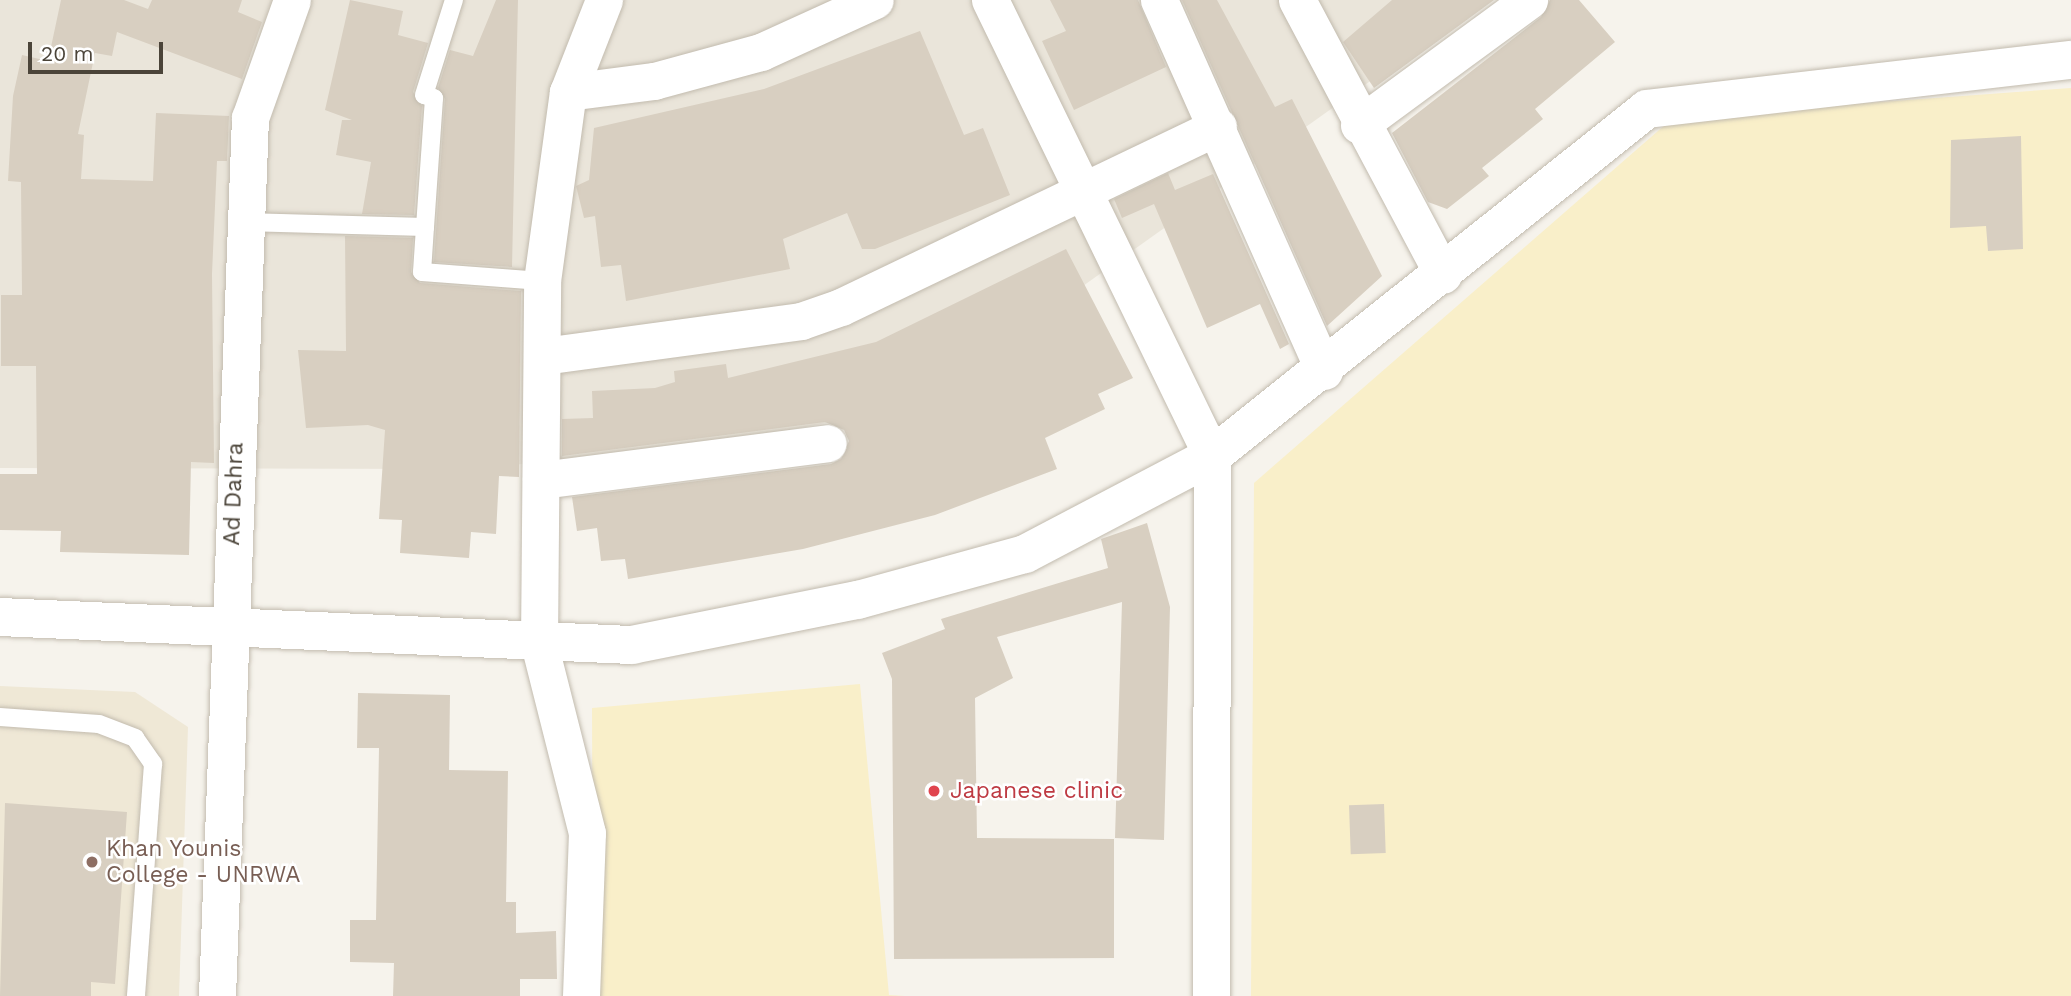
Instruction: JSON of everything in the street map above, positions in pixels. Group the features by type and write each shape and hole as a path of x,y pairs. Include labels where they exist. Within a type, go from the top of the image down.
{"street":[{"name":"Ad Dahra","path":"217,996 250,118 292,0"},
{"path":"581,996 587,833 539,643 542,281 568,92 604,0"},
{"path":"568,92 654,81 761,52 875,0"},
{"path":"990,0 1212,456 1211,996"},
{"path":"1159,0 1218,126 1324,371"},
{"path":"1297,0 1359,125 1443,275"},
{"path":"1359,125 1529,0"},
{"path":"0,617 229,632 632,645 858,600 1025,554 1212,456 1324,371 1647,109 2071,60"},
{"path":"543,356 801,321 1218,126"},
{"path":"541,480 770,455 828,443"}],"lane":[{"path":"454,0 424,95 434,98 434,108 422,272 542,281"},
{"path":"244,222 425,227"},
{"path":"0,717 99,724 135,738 153,764 136,996"}],"shaded area":[{"path":"0,0 1484,0 916,405 658,456 440,469 0,468"},
{"name":"Khan Younis College - UNRWA","path":"0,686 135,692 188,727 179,996 0,996"}],"sand":[{"path":"2071,88 2071,996 1251,996 1254,483 1674,117"},
{"path":"860,684 889,995 905,996 593,996 592,708"}],"building":[{"path":"61,0 124,0 148,9 152,0 242,0 238,12 262,22 242,79 117,32 112,56 95,53 78,134 84,135 81,179 153,181 156,113 229,116 227,161 217,161 212,274 214,463 191,462 189,555 60,552 61,531 0,530 0,474 37,474 36,366 1,366 1,295 22,295 21,182 8,181 13,96 22,55 48,61"},
{"path":"350,0 403,11 398,35 428,43 413,92 422,106 414,215 362,214 371,162 336,155 342,120 352,120 325,110"},
{"path":"496,0 518,0 512,267 434,262 445,99 438,88 450,50 473,56"},
{"path":"1050,0 1138,0 1166,67 1074,110 1042,41 1066,31"},
{"path":"1182,0 1217,0 1275,107 1292,99 1382,276 1327,326"},
{"path":"1392,0 1494,0 1374,88 1343,42"},
{"path":"1550,0 1579,0 1615,42 1535,109 1543,119 1482,168 1489,176 1447,209 1428,202 1392,133 1541,17"},
{"path":"920,31 964,135 983,128 1010,195 875,249 862,249 847,213 783,239 790,269 626,301 621,265 601,267 595,216 584,218 576,186 589,180 594,128 764,89"},
{"path":"2021,136 2023,249 1988,251 1986,226 1950,228 1951,140"},
{"path":"1168,173 1175,190 1213,174 1289,344 1280,349 1260,304 1207,328 1154,204 1122,218 1114,199"},
{"path":"345,236 413,238 411,272 420,283 521,291 519,477 499,476 496,534 471,532 469,558 400,553 402,520 379,519 385,430 368,425 306,428 298,350 346,351"},
{"path":"1066,249 1133,378 1098,394 1105,409 1045,438 1057,469 935,515 803,549 628,579 625,559 601,561 597,528 577,531 572,497 831,464 841,459 849,441 844,430 825,422 562,456 562,419 593,418 592,391 655,388 675,382 674,371 726,364 728,378 876,342"},
{"path":"1147,523 1170,607 1164,840 1115,838 1122,602 997,637 1013,678 975,698 977,838 1114,839 1114,958 894,959 892,679 882,653 945,629 941,619 1108,568 1101,539"},
{"path":"358,693 450,695 449,770 508,771 506,902 516,902 516,933 556,931 557,979 520,979 520,996 393,996 394,963 350,962 350,920 376,920 379,748 357,748"},
{"path":"5,803 127,812 115,984 91,982 91,996 0,996"},
{"path":"1384,804 1386,853 1351,854 1349,805"}],"place":[{"name":"Japanese clinic","path":"934,791"},
{"name":"Khan Younis College - UNRWA","path":"92,862"}]}
